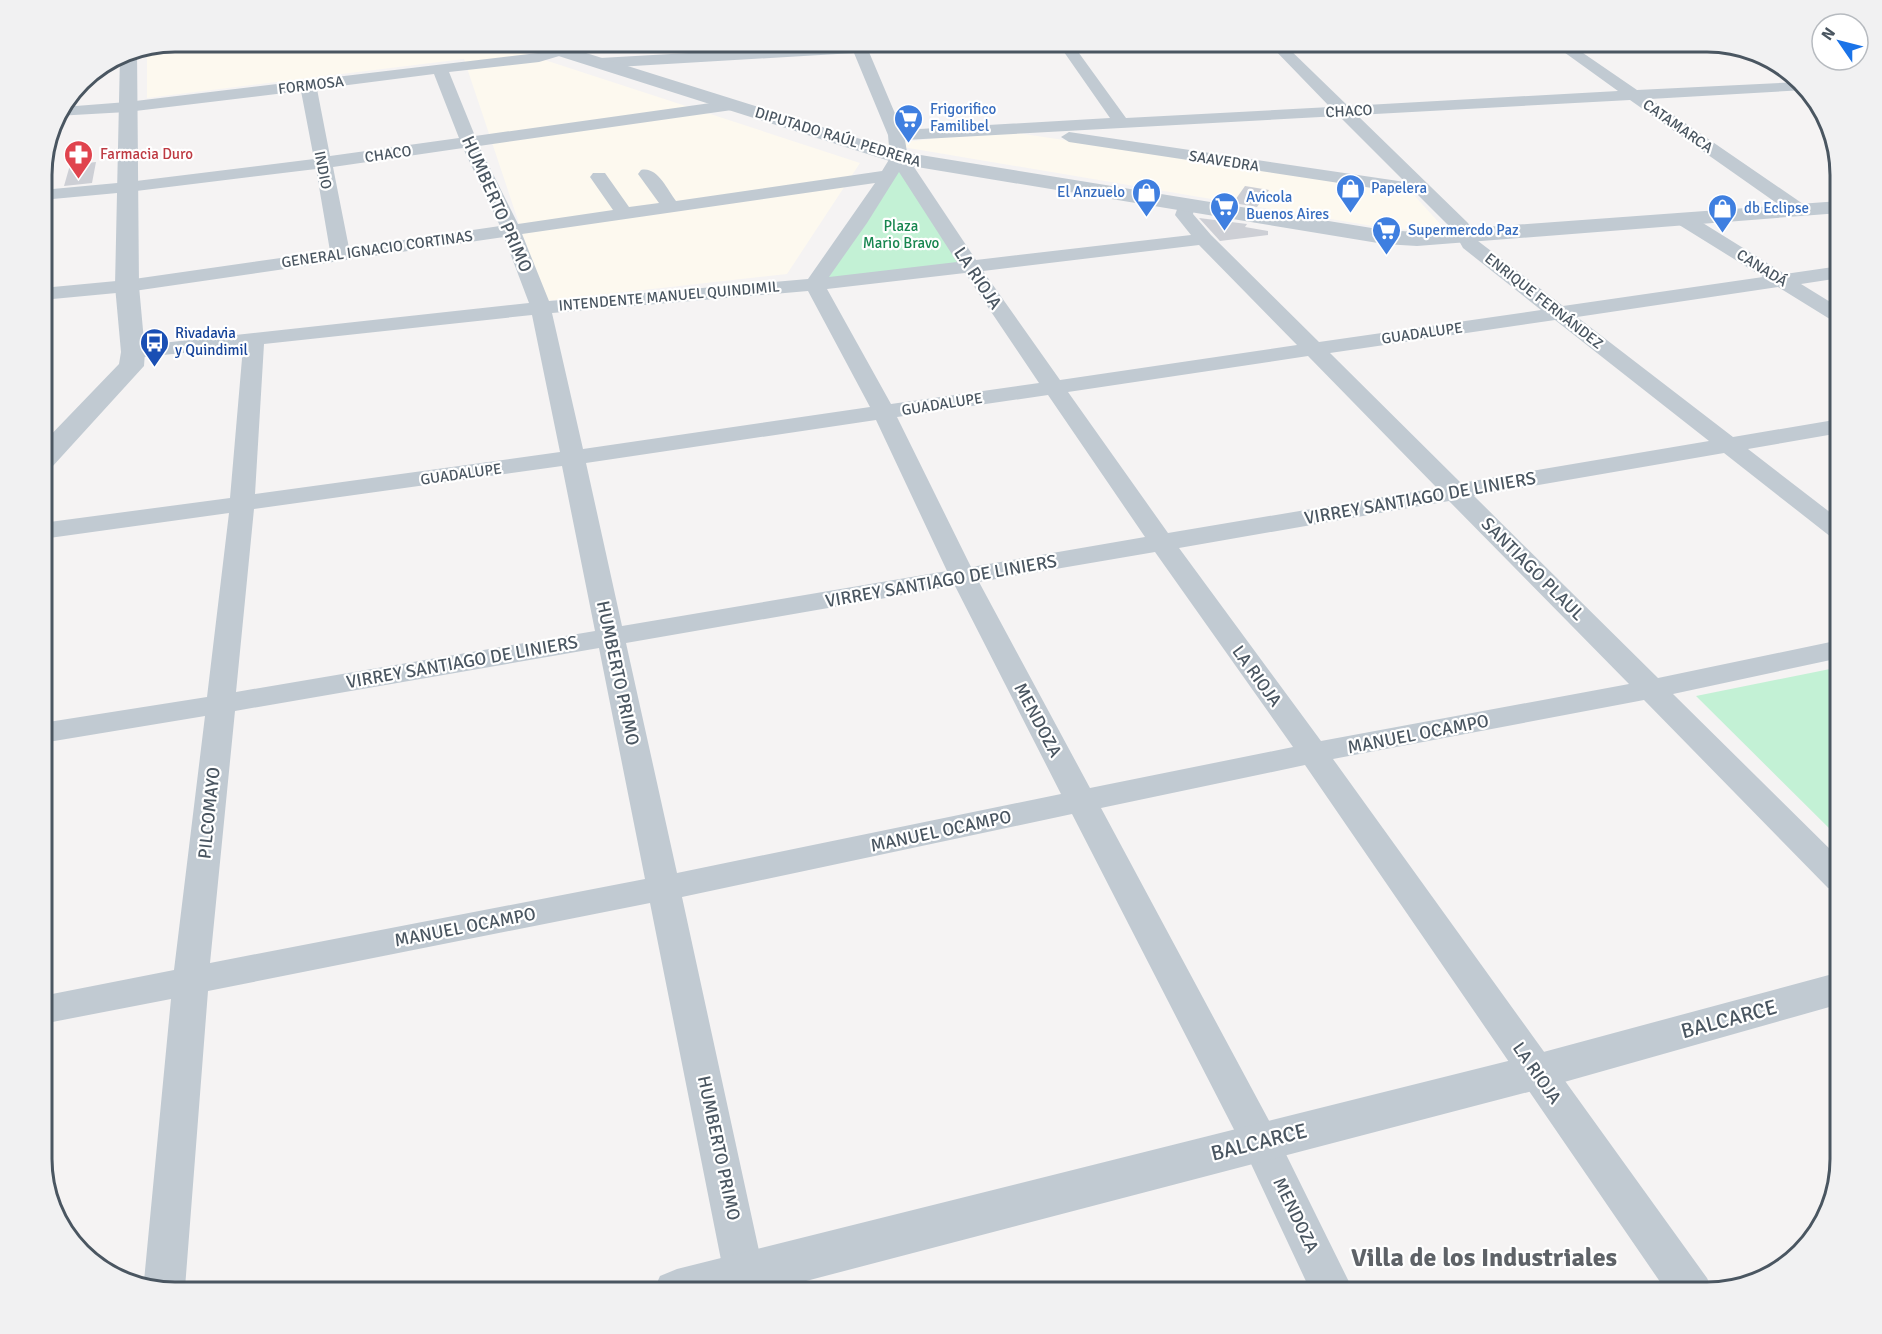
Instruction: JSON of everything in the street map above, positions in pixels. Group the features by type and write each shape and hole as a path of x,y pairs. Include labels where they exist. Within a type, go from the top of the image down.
{"street":[{"name":"FORMOSA","path":"71,111 440,69 538,57 557,52"},
{"name":"DIPUTADO RAÚL PEDRERA","path":"564,52 895,156 1384,237 1417,239 1466,236 1830,208"},
{"path":"658,52 666,63 666,75 663,82"},
{"path":"600,63 760,52"},
{"name":"LA RIOJA","path":"860,52 895,156 1052,387 1685,1282"},
{"path":"1071,52 1122,123"},
{"name":"ENRIQUE FERNÁNDEZ","path":"1284,52 1461,226 1470,244 1830,524"},
{"name":"CATAMARCA","path":"1572,52 1799,210"},
{"path":"53,449 131,366 133,352 127,286 129,62"},
{"name":"HUMBERTO PRIMO","path":"440,69 469,142 511,229 542,308 747,1282"},
{"name":"INDIO","path":"308,85 321,163 341,255"},
{"name":"CHACO","path":"895,156 1027,128 1792,87"},
{"name":"CHACO","path":"53,194 321,163 732,105"},
{"name":"SAAVEDRA","path":"1027,128 1054,135 1423,190"},
{"path":"814,284 895,156"},
{"name":"GENERAL IGNACIO CORTINAS","path":"53,293 127,286 671,206 895,156"},
{"path":"648,174 671,206"},
{"path":"599,177 624,213"},
{"name":"SANTIAGO PLAUL","path":"1186,205 1184,215 1186,219 1204,239 1830,869"},
{"name":"CANADÁ","path":"1683,219 1830,311"},
{"name":"INTENDENTE MANUEL QUINDIMIL","path":"133,352 542,308 971,268 1204,239"},
{"name":"GUADALUPE","path":"53,530 572,458 1830,274"},
{"name":"MENDOZA","path":"814,284 884,413 963,577 1260,1142 1328,1282"},
{"name":"PILCOMAYO","path":"165,1281 191,980 242,505 254,339"},
{"name":"VIRREY SANTIAGO DE LINIERS","path":"53,731 1830,428"},
{"name":"MANUEL OCAMPO","path":"53,1008 664,888 1313,753 1652,689 1830,651"},
{"name":"BALCARCE","path":"751,1282 1260,1142 1536,1072 1830,991"}],"shaded area":[{"path":"175,52 521,52 860,163 787,274 545,301 464,59 147,98 147,56"},
{"path":"1004,131 1412,193 1442,226 1396,230 885,144"}],"green space":[{"name":"Plaza Mario Bravo","path":"899,158 971,268 840,282 819,276"},
{"path":"1830,669 1830,829 1696,696"}],"building":[{"path":"96,162 92,183 64,186 70,165"},
{"path":"1245,186 1269,190 1257,207 1233,203"},
{"name":"Avicola Buenos Aires","path":"1199,218 1247,224 1245,227 1268,231 1268,235 1220,241"}],"place":[{"name":"Frigorifico Familibel","path":"909,144"},
{"name":"Farmacia Duro","path":"79,180"},
{"name":"Papelera","path":"1350,214"},
{"name":"El Anzuelo","path":"1146,218"},
{"name":"Avicola Buenos Aires","path":"1225,232"},
{"name":"db Eclipse","path":"1723,234"},
{"name":"Supermercdo Paz","path":"1387,256"},
{"name":"Rivadavia y Quindimil","path":"154,368"}],"district":[{"name":"Villa de los Industriales","path":"1484,1257"}]}
